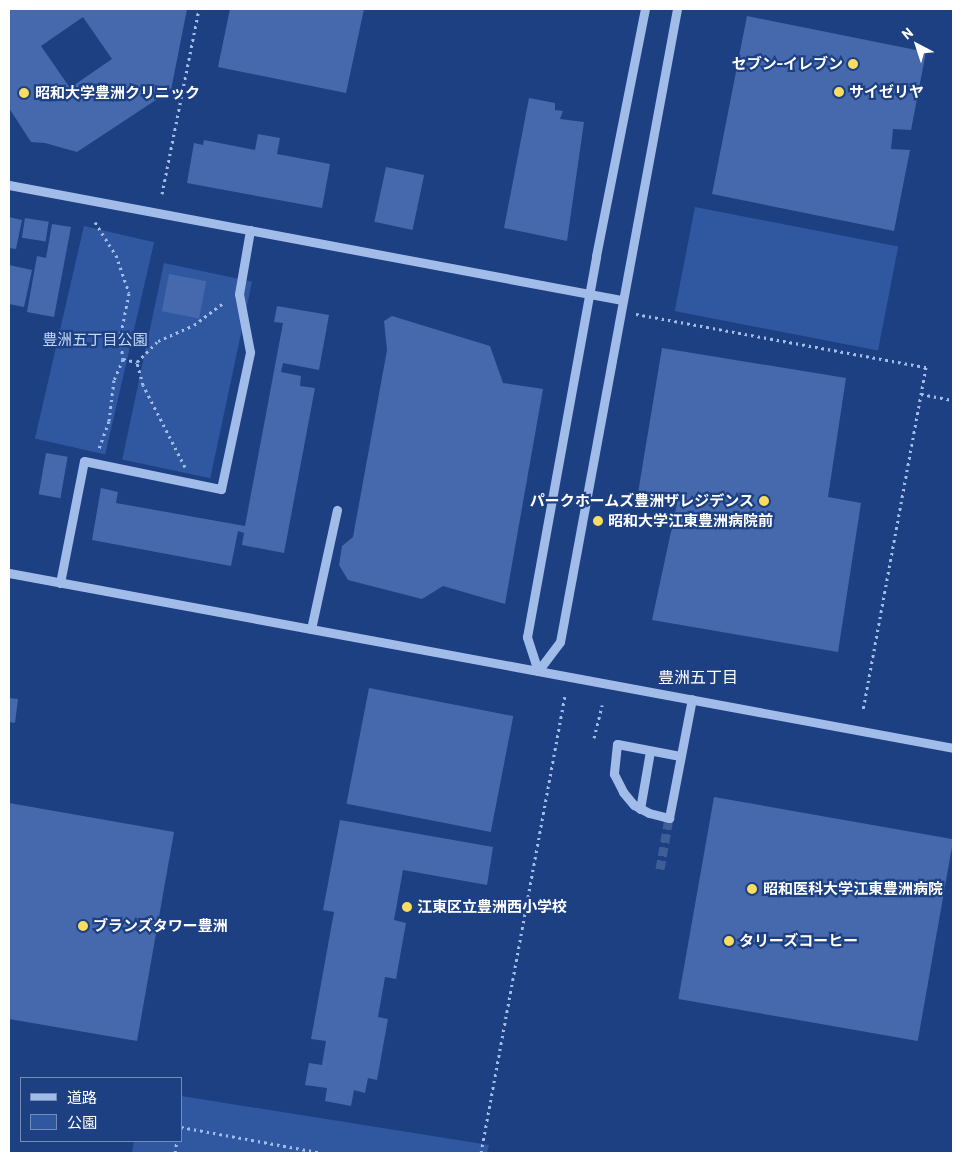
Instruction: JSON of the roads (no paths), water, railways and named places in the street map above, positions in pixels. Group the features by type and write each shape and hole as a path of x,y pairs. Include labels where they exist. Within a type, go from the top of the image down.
{"street":[{"path":"538,671 527,637 589,294 645,9"},
{"path":"538,671 560,642 677,9"},
{"path":"9,185 622,300"},
{"path":"60,583 84,461 221,489 250,352 239,294 250,230"},
{"path":"311,629 337,510"},
{"path":"9,574 953,748"},
{"path":"680,756 617,744 614,774 627,799 640,809 669,818 692,699"},
{"path":"640,809 650,751"}],"tunnel":[{"path":"660,869 669,818"}],"place":[{"name":"セブン-イレブン","path":"853,64"},
{"name":"サイゼリヤ","path":"839,92"},
{"name":"昭和大学豊洲クリニック","path":"24,93"},
{"name":"パークホームズ豊洲ザレジデンス","path":"764,501"},
{"name":"昭和大学江東豊洲病院前","path":"598,521"},
{"name":"昭和医科大学江東豊洲病院","path":"752,889"},
{"name":"江東区立豊洲西小学校","path":"407,907"},
{"name":"ブランズタワー豊洲","path":"83,926"},
{"name":"タリーズコーヒー","path":"729,941"}],"district":[{"name":"豊洲五丁目","path":"698,677"}],"park label":[{"name":"豊洲五丁目公園","path":"95,340"}]}
